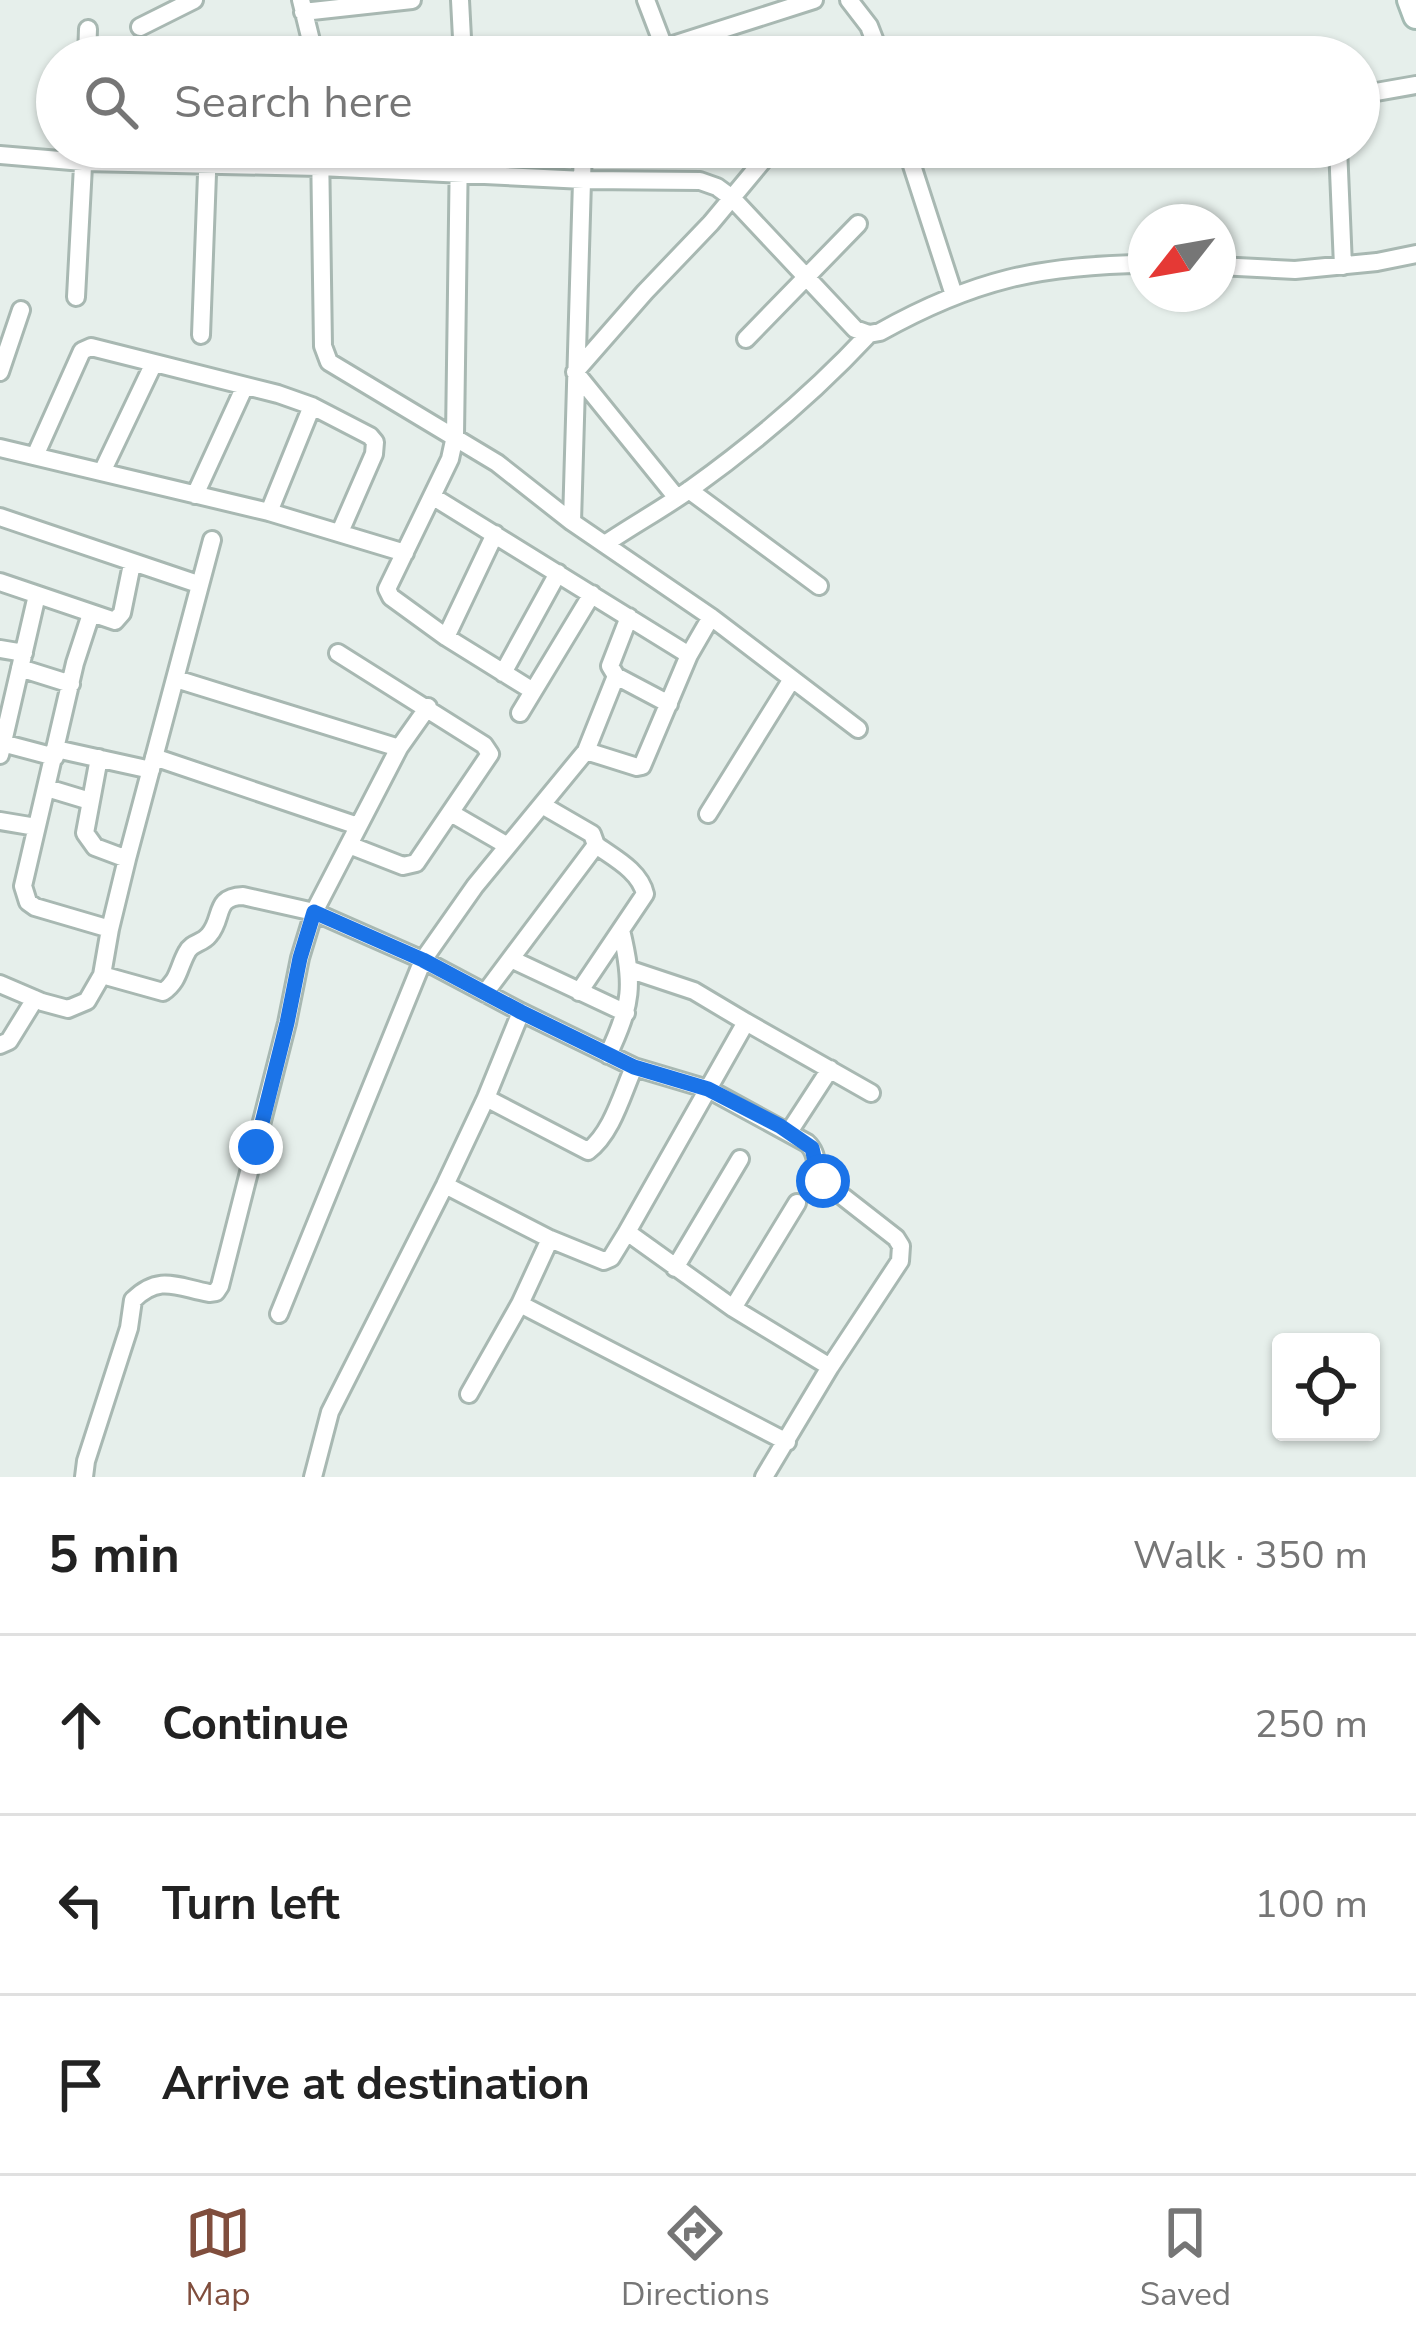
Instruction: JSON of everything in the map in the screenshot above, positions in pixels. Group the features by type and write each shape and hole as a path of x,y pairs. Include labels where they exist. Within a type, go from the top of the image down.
{"street":[{"path":"140,27 194,0"},
{"path":"310,36 302,6 412,0"},
{"path":"460,0 463,36"},
{"path":"646,0 660,36"},
{"path":"699,36 814,0"},
{"path":"848,0 873,36"},
{"path":"1410,0 1416,16"},
{"path":"88,28 88,36"},
{"path":"1380,92 1416,86"},
{"path":"0,155 36,155"},
{"path":"76,297 82,168"},
{"path":"201,335 207,168"},
{"path":"320,168 323,346 336,367 497,463 857,729"},
{"path":"343,168 700,181 732,198 855,329 869,334 998,280 1046,270 1128,266"},
{"path":"458,168 455,436 450,459 387,589 446,637 533,691"},
{"path":"572,522 584,168"},
{"path":"574,372 757,168"},
{"path":"913,168 953,296"},
{"path":"1339,168 1343,266"},
{"path":"746,339 858,224"},
{"path":"1236,267 1295,270 1416,254"},
{"path":"0,372 21,310"},
{"path":"604,544 683,494 813,391 869,334"},
{"path":"34,456 82,351 91,347 311,406 370,436 376,448 340,532"},
{"path":"102,472 153,365"},
{"path":"574,372 683,494 819,586"},
{"path":"195,495 245,386"},
{"path":"269,512 311,406"},
{"path":"0,448 269,512 405,553"},
{"path":"432,496 689,655"},
{"path":"0,517 198,584"},
{"path":"446,637 495,534"},
{"path":"0,984 68,1009 87,1001 102,975 127,859 212,540"},
{"path":"0,581 115,621 120,618 133,564"},
{"path":"503,673 558,573"},
{"path":"520,713 592,594"},
{"path":"37,595 1,749 153,764 358,826"},
{"path":"91,614 23,886 35,907 110,929"},
{"path":"629,617 610,666 616,676 669,704"},
{"path":"586,751 642,766 710,617"},
{"path":"0,649 71,684"},
{"path":"338,653 428,707 490,754 416,863 411,866 349,845"},
{"path":"279,1314 423,960 476,886 586,751 616,676"},
{"path":"708,814 792,679"},
{"path":"176,680 399,748"},
{"path":"84,1477 134,1300 151,1285 209,1294 220,1286 314,912 399,748 428,707"},
{"path":"99,758 85,833 95,847 127,859"},
{"path":"47,788 90,801"},
{"path":"542,805 592,834 596,845 645,887 640,904 579,992"},
{"path":"451,814 508,846"},
{"path":"0,821 36,827"},
{"path":"485,993 596,845"},
{"path":"102,975 164,992 176,983 188,948 211,934 222,905 232,897 314,912 423,960 634,1067 708,1089 812,1148 823,1181 896,1238 900,1261 764,1477"},
{"path":"608,1054 626,1013 629,992 621,930"},
{"path":"511,959 626,1013"},
{"path":"628,969 694,991 871,1093"},
{"path":"0,1045 9,1041 34,999"},
{"path":"313,1477 330,1412 445,1185 521,1012"},
{"path":"445,1185 550,1239 604,1261 611,1258 746,1022"},
{"path":"485,1098 588,1151 606,1129 634,1067"},
{"path":"789,1132 830,1070"},
{"path":"675,1268 740,1159"},
{"path":"733,1308 797,1203"},
{"path":"627,1232 733,1308 830,1367"},
{"path":"469,1394 550,1239"},
{"path":"520,1304 787,1442"}],"route":[{"path":"256,1147 314,912 423,960 634,1067 708,1089 780,1126 812,1148 823,1181"}]}
